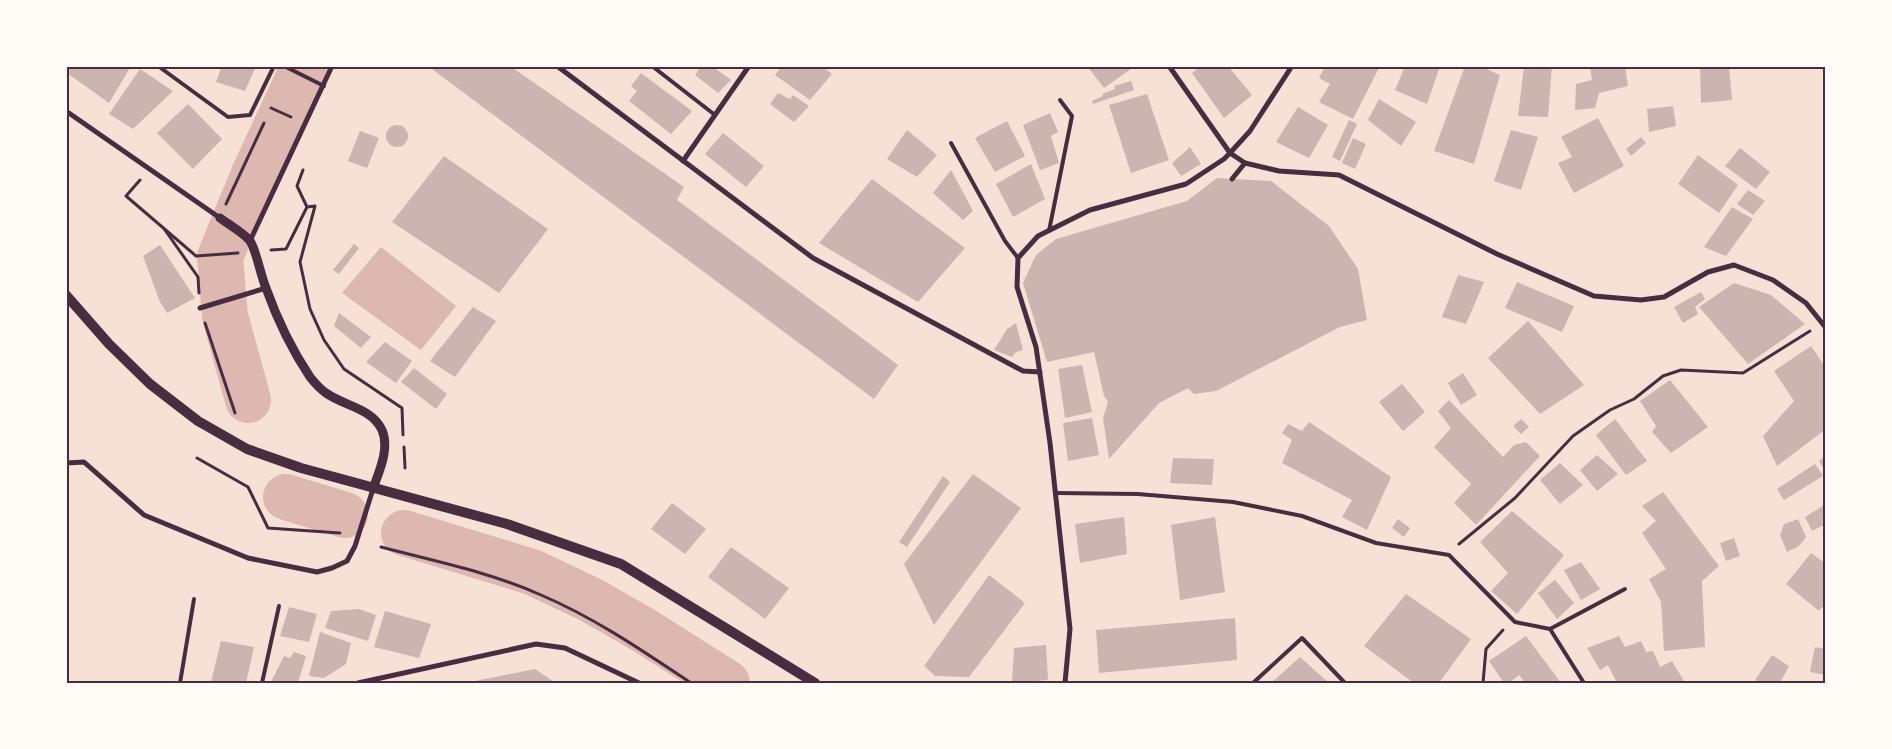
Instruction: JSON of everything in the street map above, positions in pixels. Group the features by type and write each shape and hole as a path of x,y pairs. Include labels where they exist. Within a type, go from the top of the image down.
{"main road":[{"path":"66,295 109,344 150,384 198,421 247,449 301,468 373,489 507,524 621,564 815,683"}],"street":[{"path":"247,239 324,86 332,66"},
{"path":"557,66 813,258 1023,371 1040,372"},
{"path":"683,161 749,66"},
{"path":"1169,66 1230,153 1245,163 1279,171 1339,175 1497,254 1594,296 1641,300 1664,297 1708,272 1734,265 1773,280 1806,303 1824,325"},
{"path":"1065,683 1070,629 1056,493 1036,347 1017,286 1018,258 1038,236 1090,210 1186,184 1224,159 1250,131 1292,66"},
{"path":"66,111 220,218 247,239 266,288 302,364 325,393 368,414 378,422 383,432 385,444 382,462 355,546 347,561 317,572 248,558 162,523 144,515 84,462 66,463"},
{"path":"1232,179 1245,163"},
{"path":"200,308 266,288"},
{"path":"358,683 536,644 566,648 638,683"}],"lane":[{"path":"158,66 228,117 250,115 274,66"},
{"path":"284,66 324,86"},
{"path":"652,66 715,115"},
{"path":"1049,231 1072,116 1060,100"},
{"path":"951,143 1005,241 1018,258"},
{"path":"1056,493 1138,494 1233,502 1302,516 1376,542 1447,554 1512,620 1550,629 1625,589"},
{"path":"180,683 194,599"},
{"path":"262,683 279,606"},
{"path":"1550,629 1584,683"},
{"path":"1252,683 1302,638 1346,683"}],"path":[{"path":"220,218 275,101"},
{"path":"271,108 294,118"},
{"path":"306,162 297,186 307,207 316,206 300,262 310,309 324,340 344,370 402,408 405,468"},
{"path":"150,169 126,196 161,225"},
{"path":"1447,554 1515,498 1573,436 1610,410 1634,399 1663,376 1681,370 1743,373 1824,325"},
{"path":"197,458 248,487 268,528 340,533"},
{"path":"381,547 485,574 541,594 612,630 692,683"},
{"path":"1483,683 1486,649 1512,620"}],"shaded area":[{"path":"381,247 456,306 421,350 342,293"}],"building":[{"path":"72,66 131,66 109,103 67,73"},
{"path":"222,66 256,66 245,91 216,82"},
{"path":"428,66 510,66 684,187 677,200 898,365 874,399"},
{"path":"701,66 712,66 731,80 718,93 695,75"},
{"path":"782,66 822,66 832,74 810,100 775,75"},
{"path":"1087,66 1135,66 1104,88"},
{"path":"1201,66 1228,66 1252,95 1224,118 1192,73"},
{"path":"1325,66 1380,66 1353,119 1319,102 1330,84 1319,78"},
{"path":"1405,66 1440,66 1427,104 1395,90"},
{"path":"1465,66 1480,66 1500,75 1474,164 1434,151"},
{"path":"1524,66 1552,66 1548,117 1518,116"},
{"path":"1590,66 1625,66 1628,86 1599,93 1595,108 1575,110 1576,84 1592,80"},
{"path":"1700,66 1729,66 1732,100 1701,103"},
{"path":"140,69 173,91 133,129 109,114"},
{"path":"641,73 692,111 671,134 629,101 637,91 631,86"},
{"path":"1131,81 1134,90 1093,104 1092,101 1103,96 1102,94 1115,89 1114,86"},
{"path":"778,93 790,99 793,95 809,106 794,122 770,104"},
{"path":"1147,94 1169,160 1131,173 1109,105"},
{"path":"1379,99 1416,122 1401,146 1368,120"},
{"path":"188,104 222,139 193,169 157,133"},
{"path":"1673,106 1676,126 1649,132 1647,109"},
{"path":"1298,107 1328,125 1309,158 1276,142"},
{"path":"1050,113 1058,132 1051,136 1059,163 1040,170 1023,125"},
{"path":"1598,118 1624,166 1574,193 1558,163 1572,157 1561,137"},
{"path":"1349,120 1357,124 1340,161 1332,157"},
{"path":"1007,121 1025,156 995,172 975,138"},
{"path":"397,125 405,128 408,136 405,144 397,147 389,144 386,136 389,128"},
{"path":"907,130 937,155 917,177 887,159"},
{"path":"1511,130 1538,137 1521,190 1494,181"},
{"path":"360,131 379,138 367,168 348,161"},
{"path":"723,133 764,166 746,187 705,154"},
{"path":"1641,137 1646,143 1631,156 1626,149"},
{"path":"1353,138 1366,144 1355,169 1342,163"},
{"path":"1190,147 1201,164 1181,176 1172,163"},
{"path":"1740,148 1770,172 1756,189 1725,166"},
{"path":"1698,155 1738,185 1719,213 1678,184"},
{"path":"444,156 548,229 499,293 392,222"},
{"path":"1031,164 1045,199 1013,217 996,184"},
{"path":"951,170 973,211 963,220 933,193"},
{"path":"1217,178 1271,181 1329,226 1358,269 1367,320 1340,327 1216,391 1194,394 1188,388 1159,403 1109,459 1103,418 1108,402 1104,396 1094,352 1047,362 1023,283 1036,255 1056,239 1187,201"},
{"path":"872,179 965,248 918,302 819,243"},
{"path":"1748,190 1765,201 1753,215 1737,204"},
{"path":"1732,207 1753,219 1726,256 1704,247"},
{"path":"354,244 359,248 339,274 333,270"},
{"path":"160,245 195,298 167,313 160,302 143,256"},
{"path":"1458,275 1484,282 1466,324 1442,317"},
{"path":"1517,282 1574,306 1562,332 1505,308"},
{"path":"1734,283 1771,295 1805,324 1748,364 1699,307"},
{"path":"1701,292 1705,299 1695,307 1698,314 1683,323 1674,307"},
{"path":"473,307 496,321 455,377 430,361"},
{"path":"339,313 371,337 361,348 334,326"},
{"path":"1528,321 1584,385 1540,414 1488,358"},
{"path":"1016,323 1023,350 1016,352 1012,357 994,350 1007,329"},
{"path":"385,342 412,361 396,383 366,362"},
{"path":"1811,346 1826,368 1826,429 1777,466 1763,436 1794,401 1774,371"},
{"path":"1082,365 1092,412 1065,418 1058,369"},
{"path":"414,368 447,394 436,409 401,382"},
{"path":"1463,373 1477,395 1461,405 1448,383"},
{"path":"1670,380 1708,427 1671,453 1652,432 1656,426 1640,401"},
{"path":"1402,384 1425,412 1403,431 1379,402"},
{"path":"1449,400 1503,457 1514,445 1526,442 1540,456 1476,525 1454,503 1471,484 1434,447 1451,428 1438,411"},
{"path":"1092,418 1099,455 1068,461 1063,423"},
{"path":"1521,419 1529,427 1521,434 1513,426"},
{"path":"1615,419 1647,461 1626,475 1596,435"},
{"path":"1309,422 1391,477 1367,530 1342,517 1352,500 1282,463 1292,440 1282,433 1288,424 1302,431"},
{"path":"1597,455 1618,474 1597,491 1580,470"},
{"path":"1826,455 1826,472 1819,461"},
{"path":"1173,458 1214,459 1212,485 1170,483"},
{"path":"1560,463 1583,485 1560,504 1540,480"},
{"path":"1815,464 1823,476 1784,500 1777,489"},
{"path":"973,474 1021,508 934,625 904,564"},
{"path":"943,476 950,482 907,547 899,542"},
{"path":"1663,492 1719,566 1702,581 1705,647 1664,651 1661,602 1649,579 1666,569 1642,533 1656,521 1642,506"},
{"path":"672,503 706,529 685,554 651,529"},
{"path":"1826,504 1826,524 1812,531 1805,517"},
{"path":"1512,511 1564,555 1517,614 1491,591 1508,573 1480,542"},
{"path":"1124,517 1127,554 1080,563 1075,524"},
{"path":"1215,517 1225,592 1180,600 1171,525"},
{"path":"1398,519 1410,528 1404,537 1392,528"},
{"path":"1798,519 1806,537 1799,546 1787,552 1780,535 1784,524"},
{"path":"1734,538 1740,556 1726,561 1720,543"},
{"path":"731,547 789,588 765,619 708,577"},
{"path":"1811,553 1826,564 1826,603 1819,611 1786,584"},
{"path":"1581,562 1600,589 1581,600 1564,570"},
{"path":"989,575 1025,603 969,677 935,676 924,666"},
{"path":"1555,580 1574,603 1557,619 1538,593"},
{"path":"1406,594 1471,639 1439,683 1414,683 1364,646"},
{"path":"289,607 317,614 309,642 280,636"},
{"path":"359,609 376,615 368,641 325,628 331,611"},
{"path":"385,611 431,624 419,658 374,647"},
{"path":"1235,618 1237,660 1099,673 1096,630"},
{"path":"320,632 351,643 346,664 324,678 309,676"},
{"path":"1526,636 1561,683 1525,683 1519,675 1509,683 1504,683 1489,661"},
{"path":"1619,636 1625,647 1641,641 1646,652 1653,651 1660,667 1672,661 1685,683 1617,683 1608,665 1600,670 1587,648"},
{"path":"221,641 254,647 246,683 211,682"},
{"path":"1046,645 1048,680 1012,683 1014,648"},
{"path":"1815,647 1826,649 1826,675 1810,672"},
{"path":"294,652 306,656 298,683 271,682 284,656 290,658"},
{"path":"1772,655 1789,666 1780,683 1760,683 1755,680"},
{"path":"1300,657 1329,683 1271,683"},
{"path":"535,669 556,683 470,683 470,682"}],"waterway":[{"path":"248,400 225,316 220,257 254,174 304,66"},
{"path":"286,497 345,515"},
{"path":"404,533 532,572 591,600 645,631 727,683"}]}
